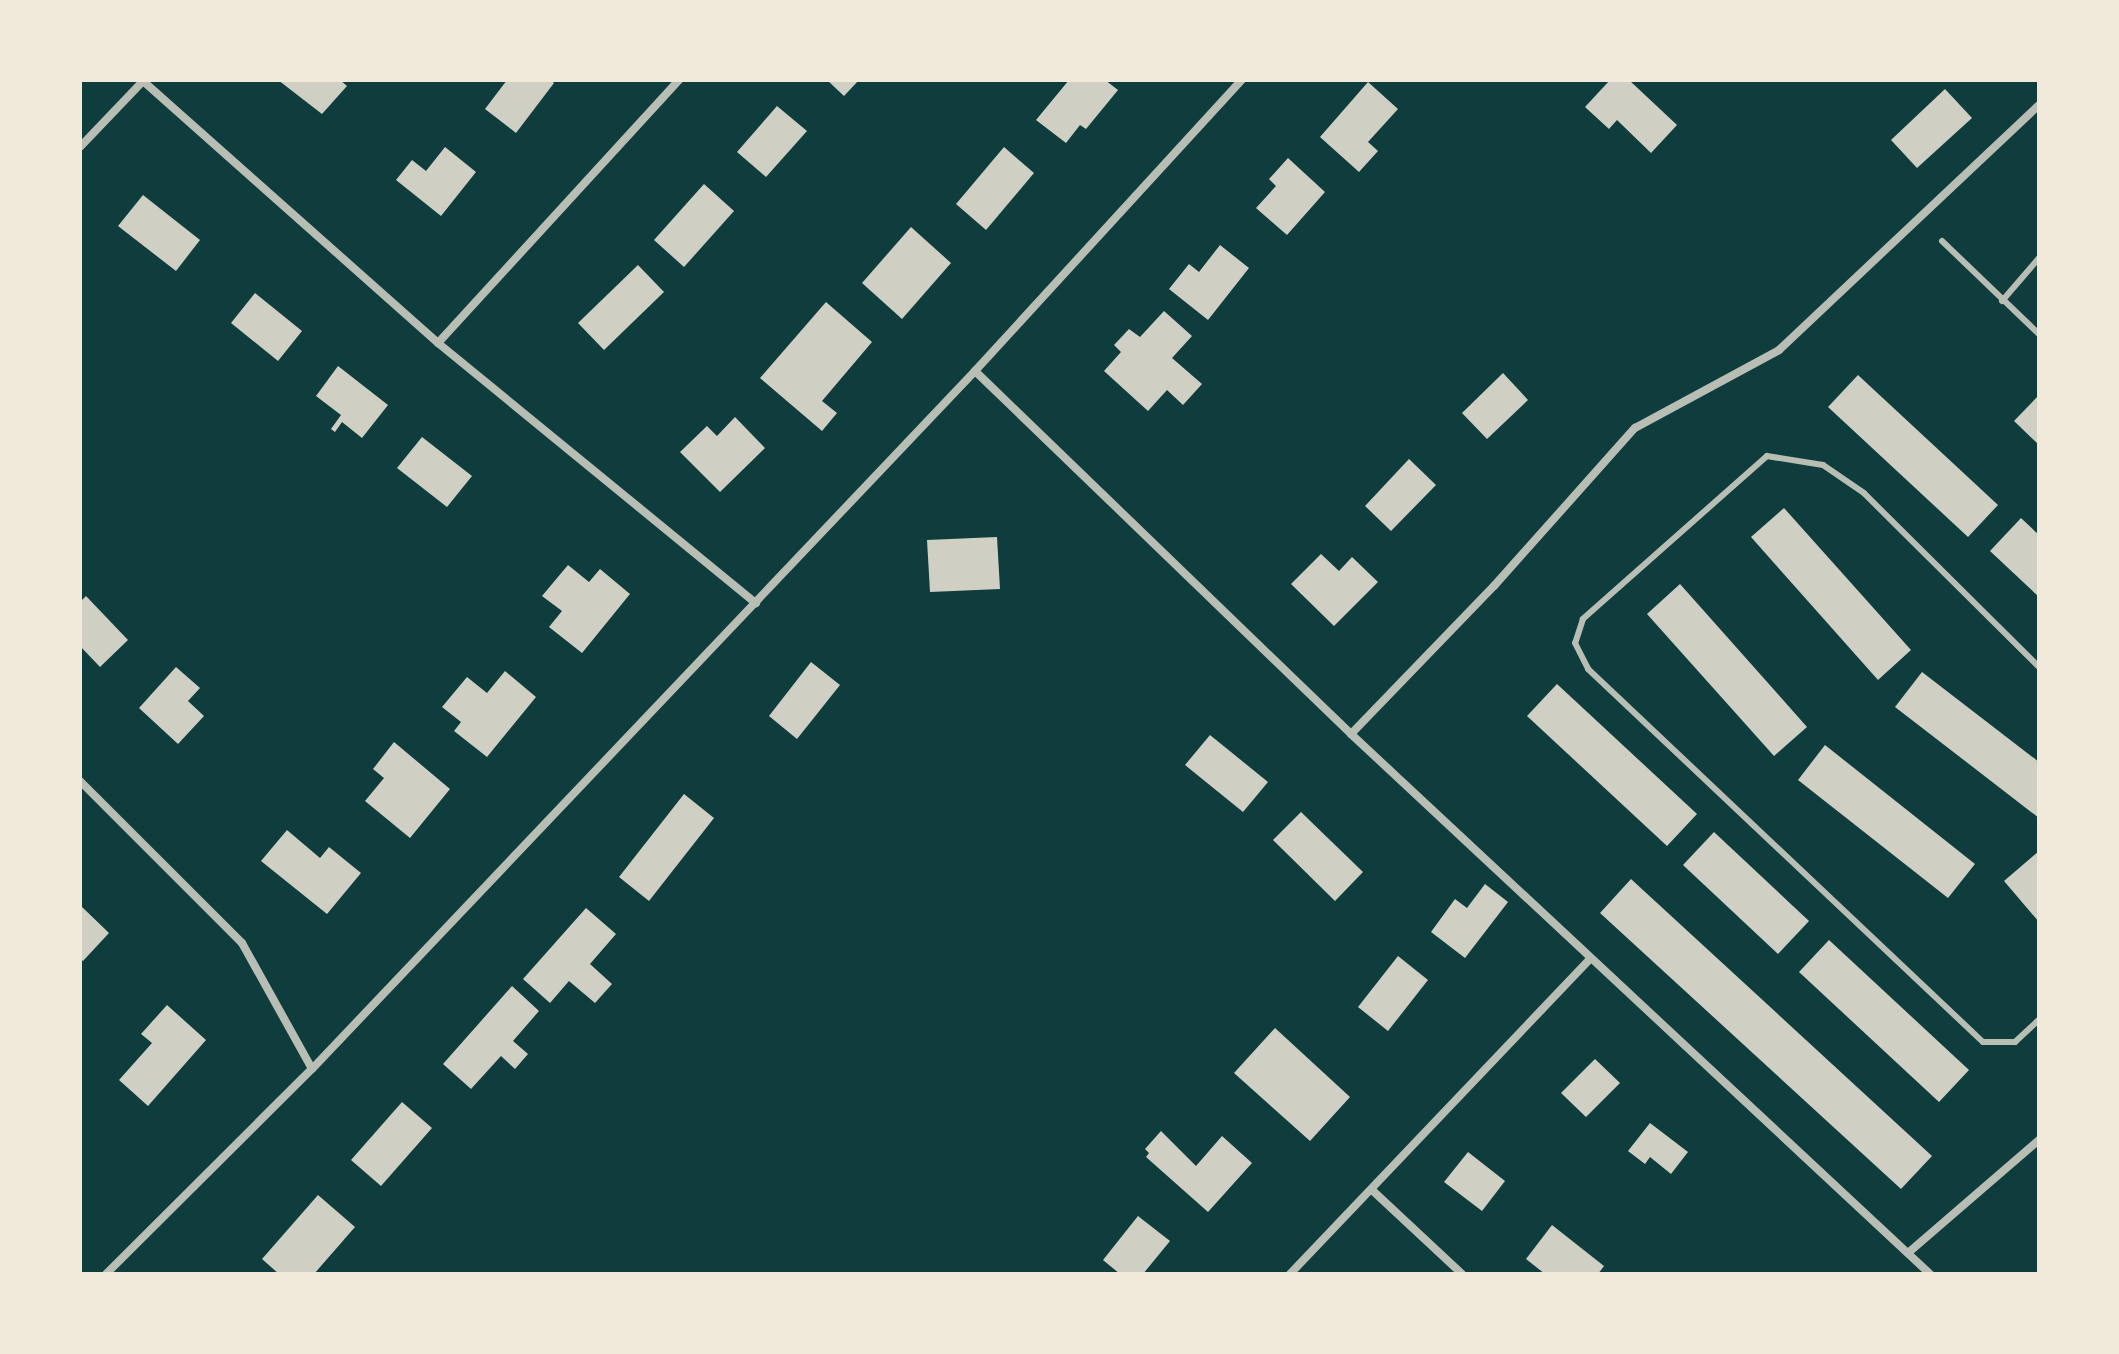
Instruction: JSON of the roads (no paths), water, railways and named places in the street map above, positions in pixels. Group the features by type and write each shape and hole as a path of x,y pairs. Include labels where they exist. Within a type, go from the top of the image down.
{"street":[{"path":"80,147 143,80 438,343 756,603"},
{"path":"438,343 679,80"},
{"path":"106,1274 312,1069 756,603 975,371 1242,80"},
{"path":"1351,734 1494,586 1635,428 1779,350 2039,105"},
{"path":"975,371 1351,734 1930,1274"},
{"path":"80,781 242,943 312,1069"},
{"path":"1290,1274 1590,959"},
{"path":"1908,1253 2039,1140"},
{"path":"1372,1190 1462,1274"}],"lane":[{"path":"1942,241 2039,334"},
{"path":"2002,301 2039,258"},
{"path":"2039,667 1864,493 1823,465 1767,456 1583,619 1575,643 1588,669 1983,1042 2015,1042 2039,1020"}]}
